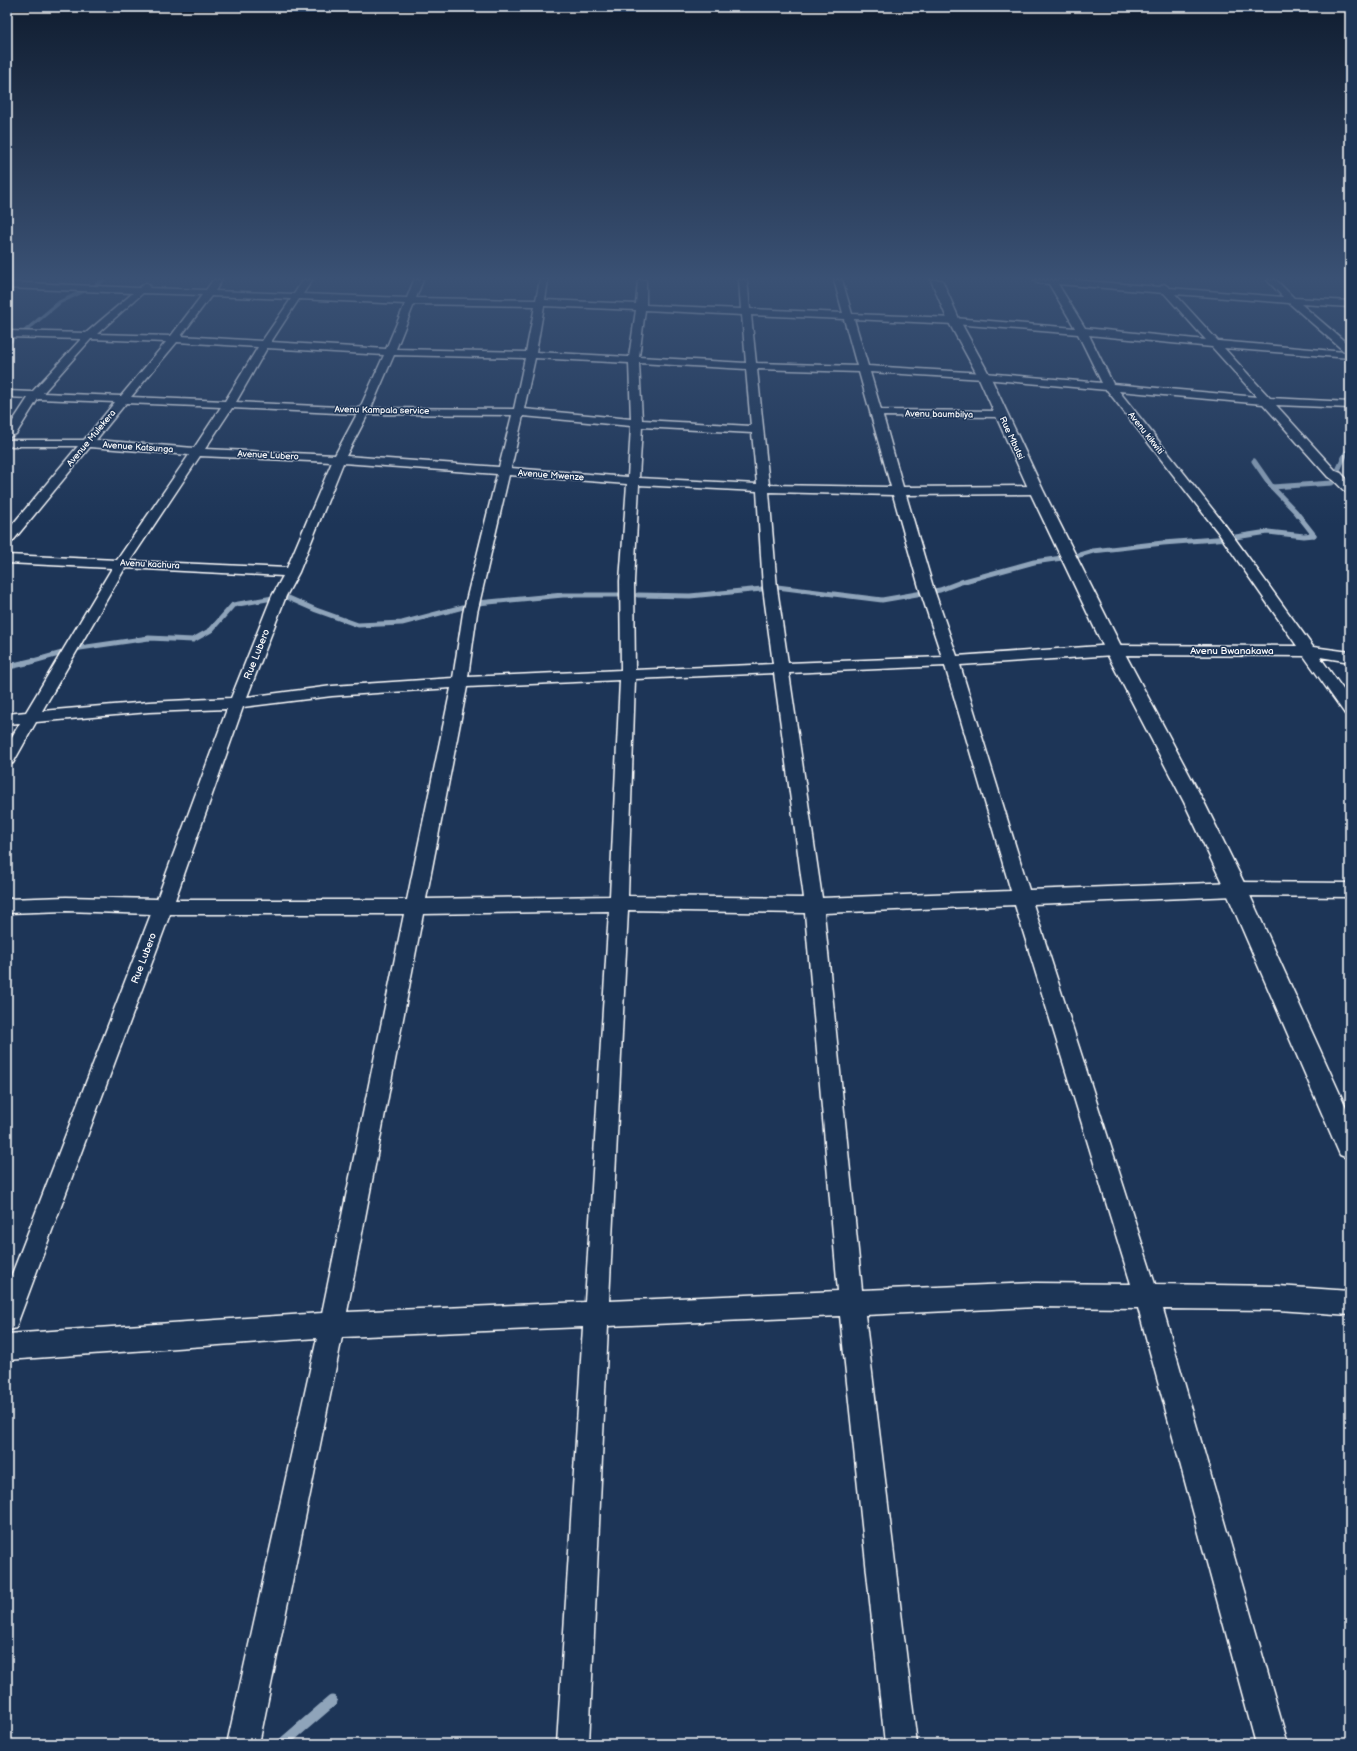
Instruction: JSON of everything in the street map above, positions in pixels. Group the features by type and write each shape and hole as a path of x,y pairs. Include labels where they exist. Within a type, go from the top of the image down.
{"street":[{"path":"7,435 12,432 34,395 65,362"},
{"name":"Avenue Mulekera","path":"7,539 155,362"},
{"path":"7,759 122,563 229,404 254,362"},
{"path":"292,572 339,459 364,411 386,362"},
{"path":"242,1744 332,1325 460,682 471,605 529,362"},
{"path":"573,1744 619,903 628,676 627,581 637,423 634,362"},
{"path":"679,362 751,366 863,369 984,376 1266,400 1350,405"},
{"path":"751,362 763,488 770,588 814,906 851,1302 901,1744"},
{"path":"861,362 928,593 951,662 1022,898 1147,1297 1272,1744"},
{"name":"Rue Mbutsi","path":"976,362 1036,490 1114,650 1194,802 1236,889 1350,1146"},
{"name":"Avenu kikwiti","path":"1097,362 1109,386 1228,538 1350,710"},
{"path":"1231,362 1350,490"},
{"name":"Avenu Kampala service","path":"7,394 364,411 518,412 637,423 757,430"},
{"name":"Avenu baumbilya","path":"877,413 1001,414"},
{"name":"Avenue Katsunga","path":"7,443 86,443 197,452"},
{"name":"Avenue Lubero","path":"197,452 339,459"},
{"name":"Avenue Mwenze","path":"339,459 634,481 763,488 898,491 1036,490"},
{"name":"Avenu kachura","path":"7,559 122,563 292,572"},
{"name":"Rue Lubero","path":"7,1319 163,907 237,703 279,596 292,572"},
{"name":"Avenu Bwanakawa","path":"7,719 149,707 237,703 332,691 460,682 951,662 1114,650 1307,651 1350,657"},
{"path":"7,906 66,904 163,907 414,907 619,903 814,906 1236,889 1350,890"},
{"path":"7,1347 332,1325 597,1312 1036,1295 1278,1298 1350,1303"}],"waterway":[{"path":"1272,487 1332,483 1346,453 1350,452"},
{"path":"1254,461 1272,487"},
{"path":"777,587 882,600 940,590 961,582 1034,562 1076,556 1093,551 1163,543 1229,538 1268,532 1304,536 1314,535 1296,512 1272,487"},
{"path":"638,595 690,596 762,589"},
{"path":"478,603 563,595 619,595"},
{"path":"30,662 80,648 149,638 193,640 211,630 233,605 284,596 316,610 358,625 402,623 463,607"},
{"path":"7,667 33,661"},
{"path":"282,1744 332,1701"}]}
